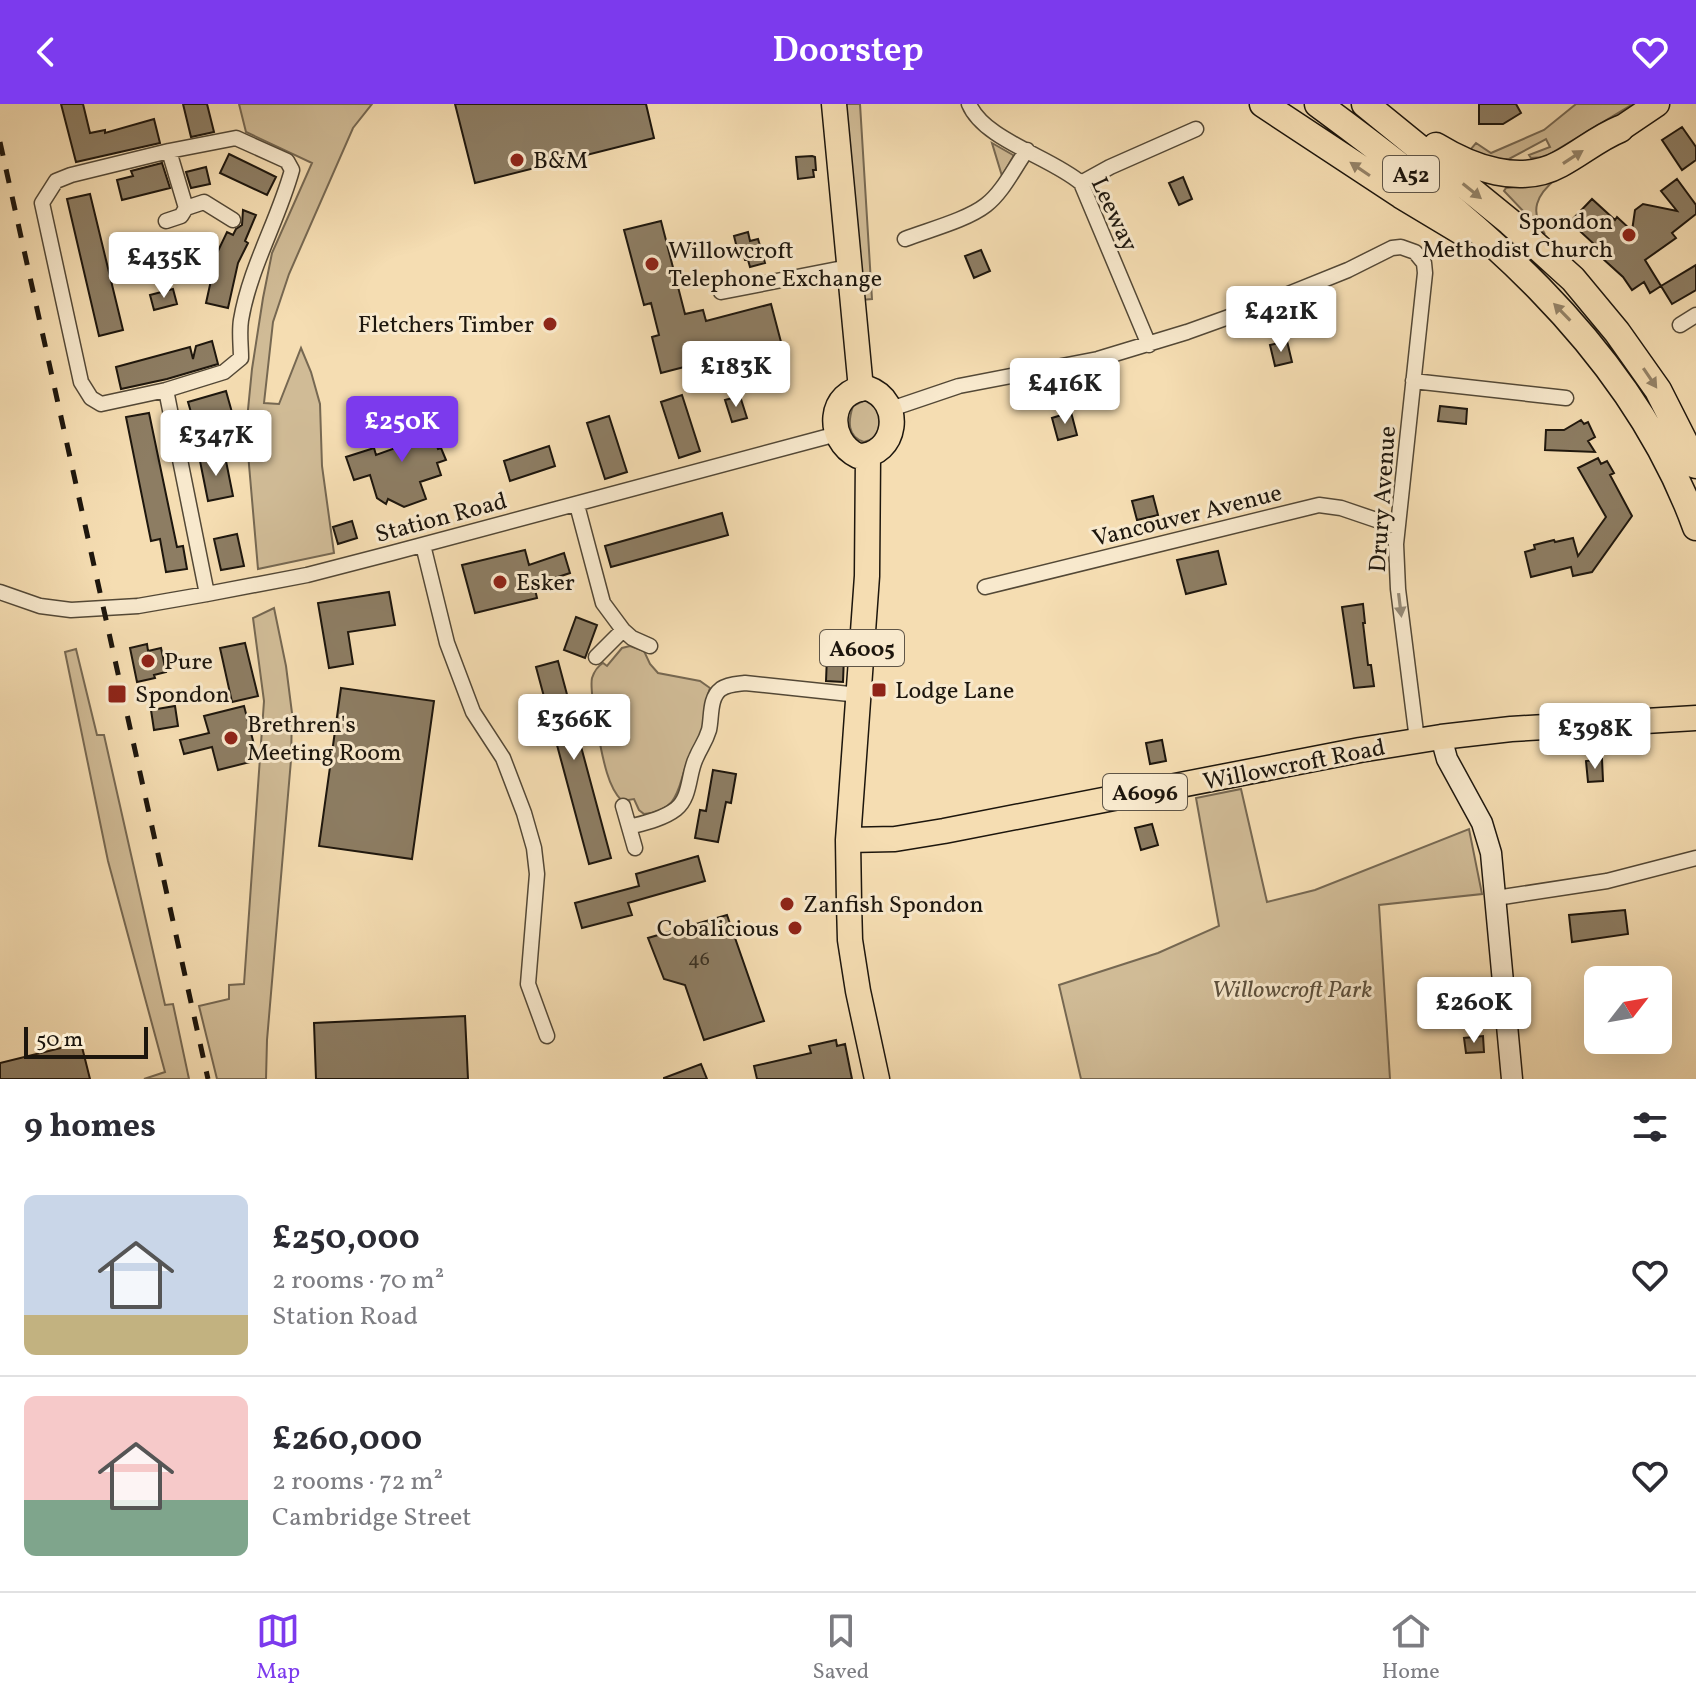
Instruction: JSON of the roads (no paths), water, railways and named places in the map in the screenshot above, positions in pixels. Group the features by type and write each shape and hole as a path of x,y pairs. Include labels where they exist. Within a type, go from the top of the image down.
{"highway":[{"path":"1263,104 1401,195 1500,251"},
{"name":"A52","path":"1318,104 1443,199 1565,315 1614,375 1643,418 1669,463 1696,527"},
{"name":"A52","path":"1365,104 1545,252 1592,301 1658,390 1696,465"},
{"path":"1390,123 1475,167 1522,174 1550,169 1620,129"}],"main road":[{"path":"834,104 861,389"},
{"path":"1620,129 1657,104"},
{"path":"861,389 873,390 891,409 890,434 884,445 868,456 850,452 843,447 837,434 839,406 845,395 861,389"},
{"name":"A6005","path":"868,456 867,576 848,840 850,940 877,1079"},
{"name":"Willowcroft Road","path":"848,840 895,839 944,831 1429,738 1511,729 1696,718"}],"street":[{"name":"Leeway","path":"969,104 985,125 1081,183 1149,345"},
{"path":"1081,183 1196,129"},
{"path":"236,138 287,161 292,170 285,198 252,276 241,322 241,358 224,372 166,390 101,404 91,398 81,382 42,203 56,181 169,151 236,138"},
{"path":"905,239 986,205 1027,150"},
{"path":"169,151 186,208"},
{"path":"166,221 181,216 186,208 204,202 233,220"},
{"name":"Drury Avenue","path":"1149,345 1251,309 1348,270 1392,248 1409,248 1423,260 1425,273 1396,544 1398,589 1429,738"},
{"path":"721,292 848,267"},
{"path":"1680,325 1695,317"},
{"path":"891,409 959,386 1098,359 1149,345"},
{"path":"1413,381 1566,398"},
{"path":"166,390 207,594"},
{"name":"Station Road","path":"0,592 40,606 71,610 138,606 207,594 307,575 837,434"},
{"path":"577,505 603,603 623,630 650,646"},
{"name":"Vancouver Avenue","path":"985,587 1319,505 1341,508 1397,527"},
{"path":"423,545 447,643 473,712 503,758 534,848 537,874 528,984 547,1036"},
{"path":"596,657 623,630"},
{"path":"629,827 676,809 685,797 695,758 704,746 710,726 713,699 721,689 745,683 859,695"},
{"path":"1429,738 1447,759 1473,804 1491,853 1512,1079"},
{"path":"623,806 635,848"},
{"path":"1496,898 1607,881 1696,858"}],"railway":[{"path":"0,142 208,1079"}],"place":[{"name":"B&M","path":"517,160"},
{"name":"Spondon Methodist Church","path":"1629,235"},
{"name":"Willowcroft Telephone Exchange","path":"652,264"},
{"name":"Fletchers Timber","path":"550,324"},
{"name":"Esker","path":"500,582"},
{"name":"Pure","path":"148,661"},
{"name":"Lodge Lane","path":"879,690"},
{"name":"Spondon","path":"117,694"},
{"name":"Brethren's Meeting Room","path":"231,738"},
{"name":"Zanfish Spondon","path":"787,904"},
{"name":"Cobalicious","path":"795,928"}],"park label":[{"name":"Willowcroft Park","path":"1292,989"}]}
